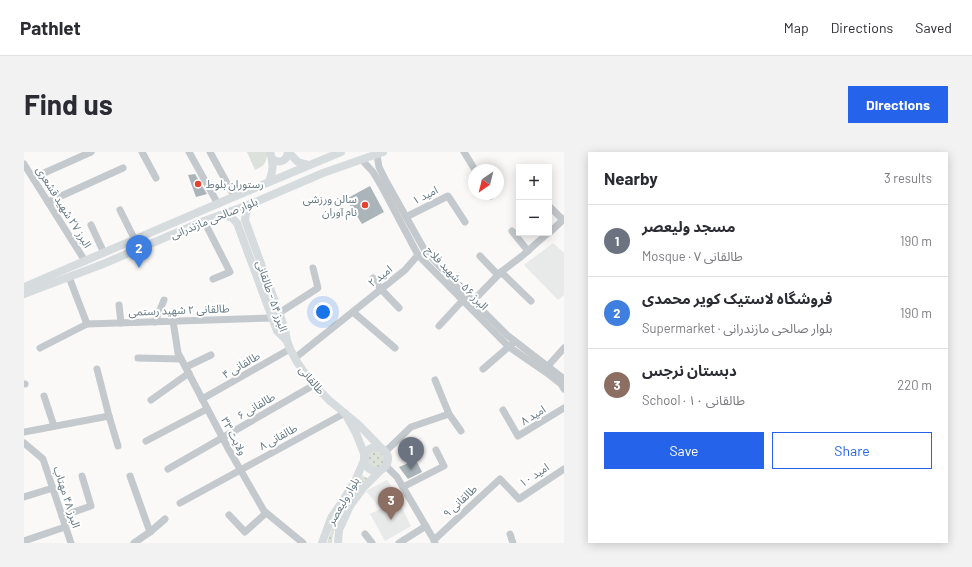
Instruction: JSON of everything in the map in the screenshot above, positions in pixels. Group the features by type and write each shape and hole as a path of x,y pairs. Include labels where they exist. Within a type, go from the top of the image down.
{"main road":[{"path":"288,152 298,162 309,165"},
{"path":"271,155 275,161 282,162 286,160 288,152"},
{"name":"بلوار صالحی مازندرانی","path":"25,284 85,261 234,196 341,152"},
{"name":"بلوار صالحی مازندرانی","path":"24,294 104,264 220,215 252,204 323,173 380,153"},
{"path":"269,182 273,170 271,155"},
{"path":"220,215 231,217 242,226 246,213 252,204"},
{"name":"البرز ۵۴ - طالقانی","path":"242,226 276,315 285,329 287,341"},
{"name":"طالقانی","path":"287,341 297,362 314,385 330,401 359,425 385,452"},
{"name":"طالقانی","path":"345,413 356,433 365,457"},
{"path":"372,448 379,448 385,452 388,459 384,468 378,471 373,471 370,469 365,462 367,452 372,448"},
{"name":"بلوار ولیعصر","path":"322,543 331,518 356,479 365,457"},
{"name":"بلوار ولیعصر","path":"338,543 339,530 350,506 364,487 384,468"}],"street":[{"path":"142,152 156,178"},
{"path":"189,152 218,204"},
{"path":"210,152 234,196"},
{"path":"464,152 471,164"},
{"path":"33,178 87,153"},
{"name":"البرز ۵۶- شهید فلاح","path":"380,153 379,167 424,248 456,284 474,301 512,345 548,366 564,379"},
{"name":"البرز ۵۶- شهید فلاح","path":"362,160 373,172 382,187 418,254 463,300 512,345 561,384 564,389"},
{"name":"البرز ۲۷ شهید قشعری","path":"24,164 85,261"},
{"path":"48,202 123,168"},
{"name":"امید ۱","path":"406,217 448,196 465,222"},
{"path":"552,209 564,220 552,230"},
{"path":"120,210 135,240"},
{"path":"204,222 230,272 213,279"},
{"path":"91,225 104,253"},
{"path":"512,231 528,251"},
{"path":"474,301 499,273 546,236"},
{"name":"امید ۲","path":"295,358 405,270 418,254"},
{"path":"480,256 531,301"},
{"path":"276,315 318,288 313,268"},
{"path":"40,348 86,324 69,277"},
{"path":"373,278 399,308"},
{"path":"155,322 164,300"},
{"path":"438,326 463,300"},
{"path":"119,305 121,323"},
{"path":"353,312 395,348"},
{"name":"طالقانی ۲ شهید رستمی","path":"86,324 155,322 276,315"},
{"name":"ولایت ٣۳","path":"173,321 178,353 240,470 264,511 303,543"},
{"path":"483,369 512,345"},
{"path":"548,366 564,348"},
{"name":"طالقانی ۴","path":"202,400 290,349"},
{"path":"151,400 187,370 211,355"},
{"path":"138,358 181,359"},
{"path":"97,369 118,446"},
{"path":"435,380 449,414 461,431"},
{"name":"طالقانی ۶","path":"168,469 314,385"},
{"path":"44,396 54,426"},
{"name":"امید ۸","path":"503,410 518,436 564,408"},
{"path":"146,441 208,409"},
{"name":"طالقانی ۸","path":"180,503 345,413"},
{"path":"385,452 411,426 449,414"},
{"path":"24,432 109,416"},
{"name":"البرز ۴۸ مهتاب","path":"24,444 43,459 71,543"},
{"path":"403,487 444,466 436,450"},
{"path":"384,468 397,477 435,541"},
{"name":"امید ۱۰","path":"500,479 519,499 564,469"},
{"path":"62,516 91,506 82,476"},
{"path":"130,476 150,532"},
{"name":"طالقانی ۹","path":"435,541 500,479"},
{"path":"24,497 53,488"},
{"path":"230,515 245,532 266,513"},
{"path":"134,543 165,519"},
{"path":"399,543 426,526"},
{"path":"24,541 66,527"},
{"path":"365,534 372,543"},
{"path":"510,534 514,543"}],"shaded area":[{"path":"247,152 267,152 264,164 255,170"},
{"path":"553,243 564,253 564,295 558,300 524,265"},
{"path":"376,450 382,453 385,459 382,465 376,468 370,465 367,459 370,453"},
{"path":"362,475 368,479 356,492 345,508 336,526 332,543 327,543 334,521"},
{"path":"387,480 398,496 379,507 366,491"},
{"path":"398,500 411,526 385,541 370,514"}],"building":[{"name":"رستوران بلوط","path":"195,174 207,194 196,197 188,175"},
{"name":"سالن ورزشی نام آوران","path":"370,186 384,212 362,224 346,199"},
{"path":"416,460 422,472 408,479 399,467"}],"place":[{"name":"رستوران بلوط","path":"198,184"},
{"name":"سالن ورزشی نام آوران","path":"365,205"},
{"name":"فروشگاه لاستیک کویر محمدی","path":"139,268"},
{"name":"مسجد ولیعصر","path":"411,470"},
{"name":"دبستان نرجس","path":"391,520"}]}
